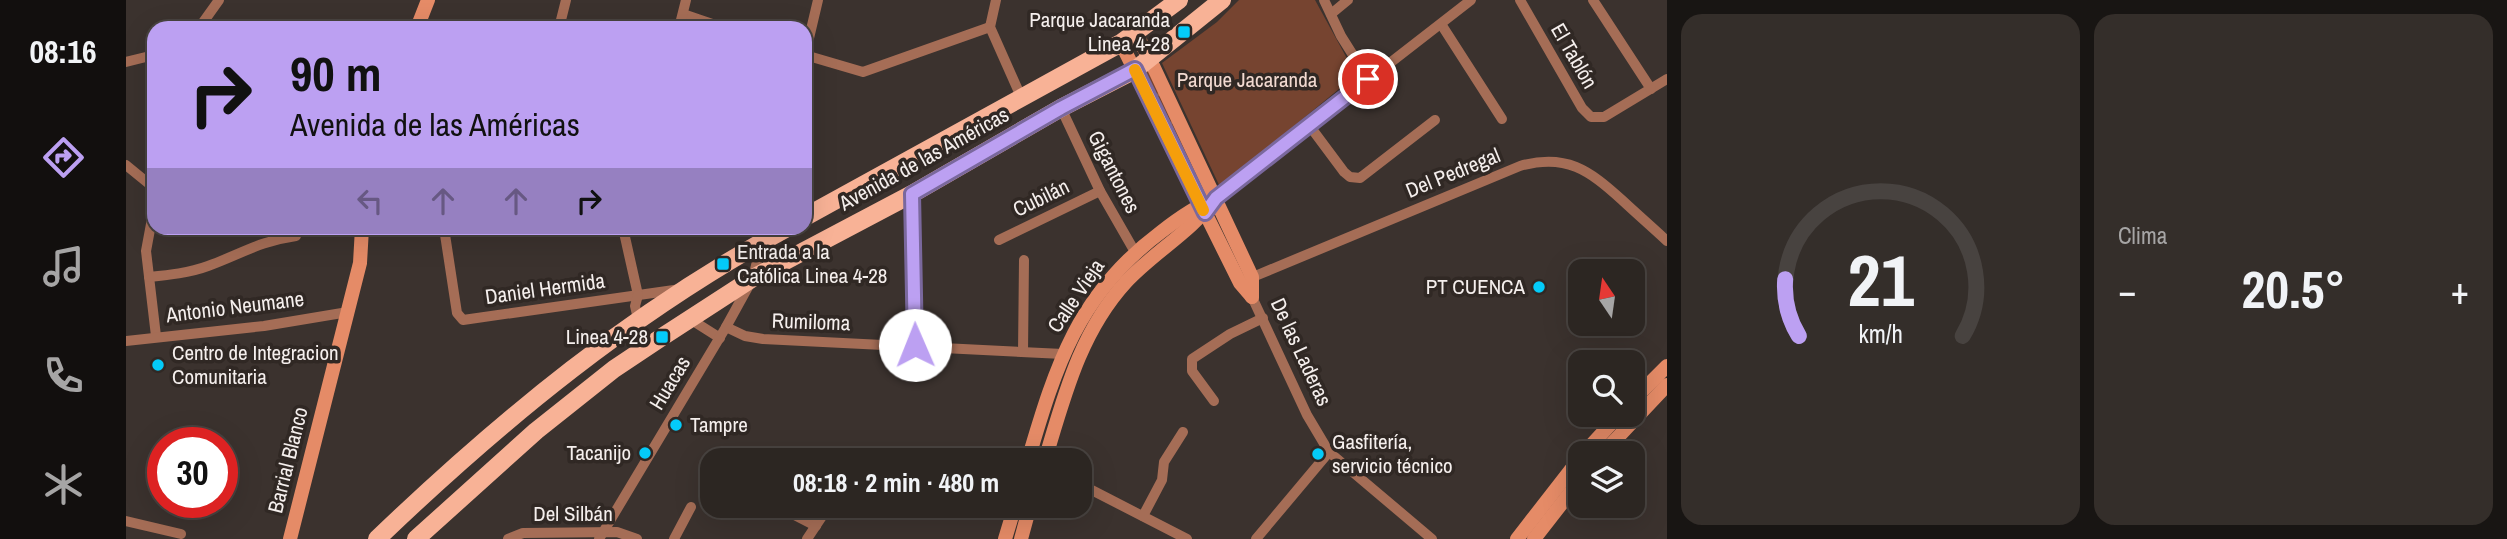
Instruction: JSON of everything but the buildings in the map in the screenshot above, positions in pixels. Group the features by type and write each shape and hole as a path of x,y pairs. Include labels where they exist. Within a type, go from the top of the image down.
{"main road":[{"path":"420,21 428,0"},
{"name":"Avenida de las Américas","path":"812,214 1023,99 1128,38 1178,0"},
{"name":"Avenida de las Américas","path":"416,539 537,430 614,369 753,278 912,194 1143,64 1222,0"},
{"name":"De las Laderas","path":"1128,38 1216,198 1252,297"},
{"name":"De las Laderas","path":"1143,64 1203,209 1246,280"},
{"name":"Calle Vieja","path":"1049,448 1069,381 1094,324 1108,303 1146,263 1216,198"},
{"name":"Calle Vieja","path":"1031,448 1063,354 1099,291 1135,252 1203,209"},
{"name":"Barrial Blanco","path":"290,539 360,263 362,235"},
{"path":"377,539 442,477 568,370 763,235"},
{"path":"1645,388 1667,366"},
{"path":"1614,441 1667,386"},
{"path":"1595,441 1608,427"},
{"path":"1534,539 1568,480"},
{"path":"1517,539 1568,487"},
{"path":"1005,539 1011,518"},
{"path":"1021,539 1027,518"}],"street":[{"path":"204,21 219,0"},
{"path":"420,21 422,0"},
{"path":"561,21 566,0"},
{"path":"681,21 686,0"},
{"path":"812,25 818,0"},
{"path":"996,0 990,27 1023,99"},
{"path":"1324,0 1341,36 1368,79"},
{"path":"1331,14 1348,0"},
{"name":"Calle Vieja","path":"1216,198 1471,0"},
{"name":"El Tablón","path":"1520,0 1582,108 1591,117 1604,117 1651,89"},
{"path":"1593,0 1651,89 1667,79"},
{"path":"683,14 704,21"},
{"path":"1441,24 1502,119"},
{"path":"812,57 863,72 990,27"},
{"path":"126,62 147,57"},
{"name":"Gigantones","path":"1061,108 1100,191 1135,252"},
{"path":"1309,125 1344,172 1350,177 1360,178 1435,120"},
{"name":"Del Pedregal","path":"1246,280 1520,166 1547,161 1564,162 1589,173 1667,241"},
{"path":"126,164 147,182"},
{"name":"Cubilán","path":"999,240 1100,191"},
{"path":"912,194 915,345"},
{"path":"149,235 146,251 156,336"},
{"name":"Daniel Hermida","path":"445,235 457,313 463,320 685,288"},
{"path":"624,235 638,295 635,306 638,319"},
{"name":"Huacas","path":"601,535 753,278 764,235"},
{"path":"149,277 188,272 259,243 296,236"},
{"path":"1023,352 1024,260"},
{"name":"De las Laderas","path":"1252,297 1307,415 1329,452 1432,539"},
{"name":"Antonio Neumane","path":"126,341 264,327 348,312"},
{"path":"1214,401 1192,372 1192,359 1230,334 1263,318"},
{"name":"Rumiloma","path":"691,319 723,332 763,340 1063,354"},
{"path":"1143,516 1163,478 1164,462 1184,432"},
{"path":"1259,538 1329,452"},
{"path":"1092,490 1187,539"},
{"path":"674,539 691,507"},
{"path":"800,518 816,526"},
{"path":"807,539 821,518"},
{"path":"126,521 181,534"},
{"name":"Del Silbán","path":"508,539 523,533 601,535 617,532 637,539"}],"green space":[{"name":"Parque Jacaranda","path":"1239,0 1315,0 1356,75 1220,187 1162,63 1217,22"},
{"path":"1149,68 1211,193 1202,199 1140,73"}],"slow traffic":[{"path":"1135,70 1203,210"}],"place":[{"name":"Parque Jacaranda Linea 4-28","path":"1184,32"},
{"name":"Entrada a la Católica Linea 4-28","path":"723,264"},
{"name":"PT CUENCA","path":"1539,287"},
{"name":"Linea 4-28","path":"662,337"},
{"name":"Centro de Integracion Comunitaria","path":"158,365"},
{"name":"Tampre","path":"676,425"},
{"name":"Tacanijo","path":"645,453"},
{"name":"Gasfitería, servicio técnico","path":"1318,454"}],"route":[{"path":"915,345 912,194 1061,108 1135,69 1205,213 1216,198 1368,79"}]}
